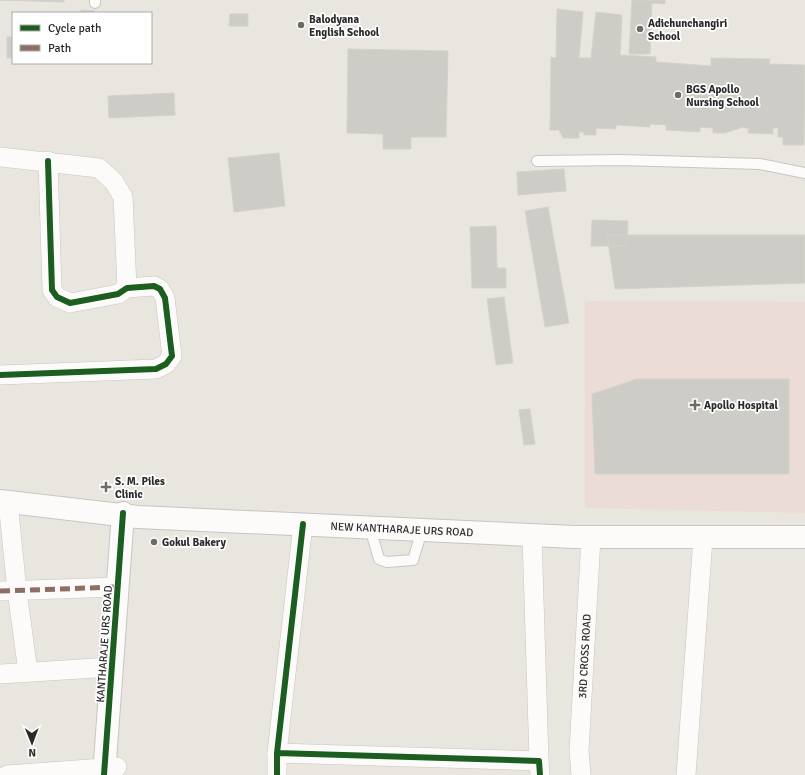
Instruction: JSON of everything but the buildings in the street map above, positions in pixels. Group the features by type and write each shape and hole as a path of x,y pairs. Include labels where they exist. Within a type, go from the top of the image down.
{"main road":[{"name":"NEW KANTHARAJE URS ROAD","path":"4,502 131,515 591,538 805,537"},
{"name":"KANTHARAJE URS ROAD","path":"110,771 112,667 118,587 131,515"},
{"name":"KANTHARAJE URS ROAD","path":"110,771 131,515"}],"street":[{"path":"0,157 48,161 99,168 114,182 123,197 127,288"},
{"path":"0,375 156,369 166,364 172,356 165,298 160,289 154,286 127,288 118,294 70,303 57,297 52,290 48,161"},
{"path":"4,502 9,591 28,672"},
{"path":"277,775 277,753 303,524"},
{"path":"277,753 540,768 532,535"},
{"name":"3RD CROSS ROAD","path":"581,775 579,750 591,538"},
{"path":"686,775 702,538"},
{"path":"9,591 118,587"},
{"path":"0,674 112,667"},
{"path":"7,775 110,771"}],"lane":[{"path":"536,161 621,160 760,164 805,173"},
{"path":"370,528 379,559 387,562 413,560 422,530"}],"shaded area":[{"name":"Apollo Hospital","path":"585,301 805,302 805,513 585,508"}],"marked path":[{"path":"0,591 118,587"}],"cycle path":[{"path":"0,375 156,369 166,364 172,356 165,298 160,289 154,286 127,288 118,294 70,303 57,297 52,290 48,161"},
{"path":"104,775 123,513"},
{"path":"277,775 277,753 303,524"},
{"path":"277,753 539,761 540,775"}],"place":[{"name":"Balodyana English School","path":"301,25"},
{"name":"Adichunchangiri School","path":"640,29"},
{"name":"BGS Apollo Nursing School","path":"678,95"},
{"name":"Apollo Hospital","path":"695,405"},
{"name":"S. M. Piles Clinic","path":"106,487"},
{"name":"Gokul Bakery","path":"154,542"}]}
